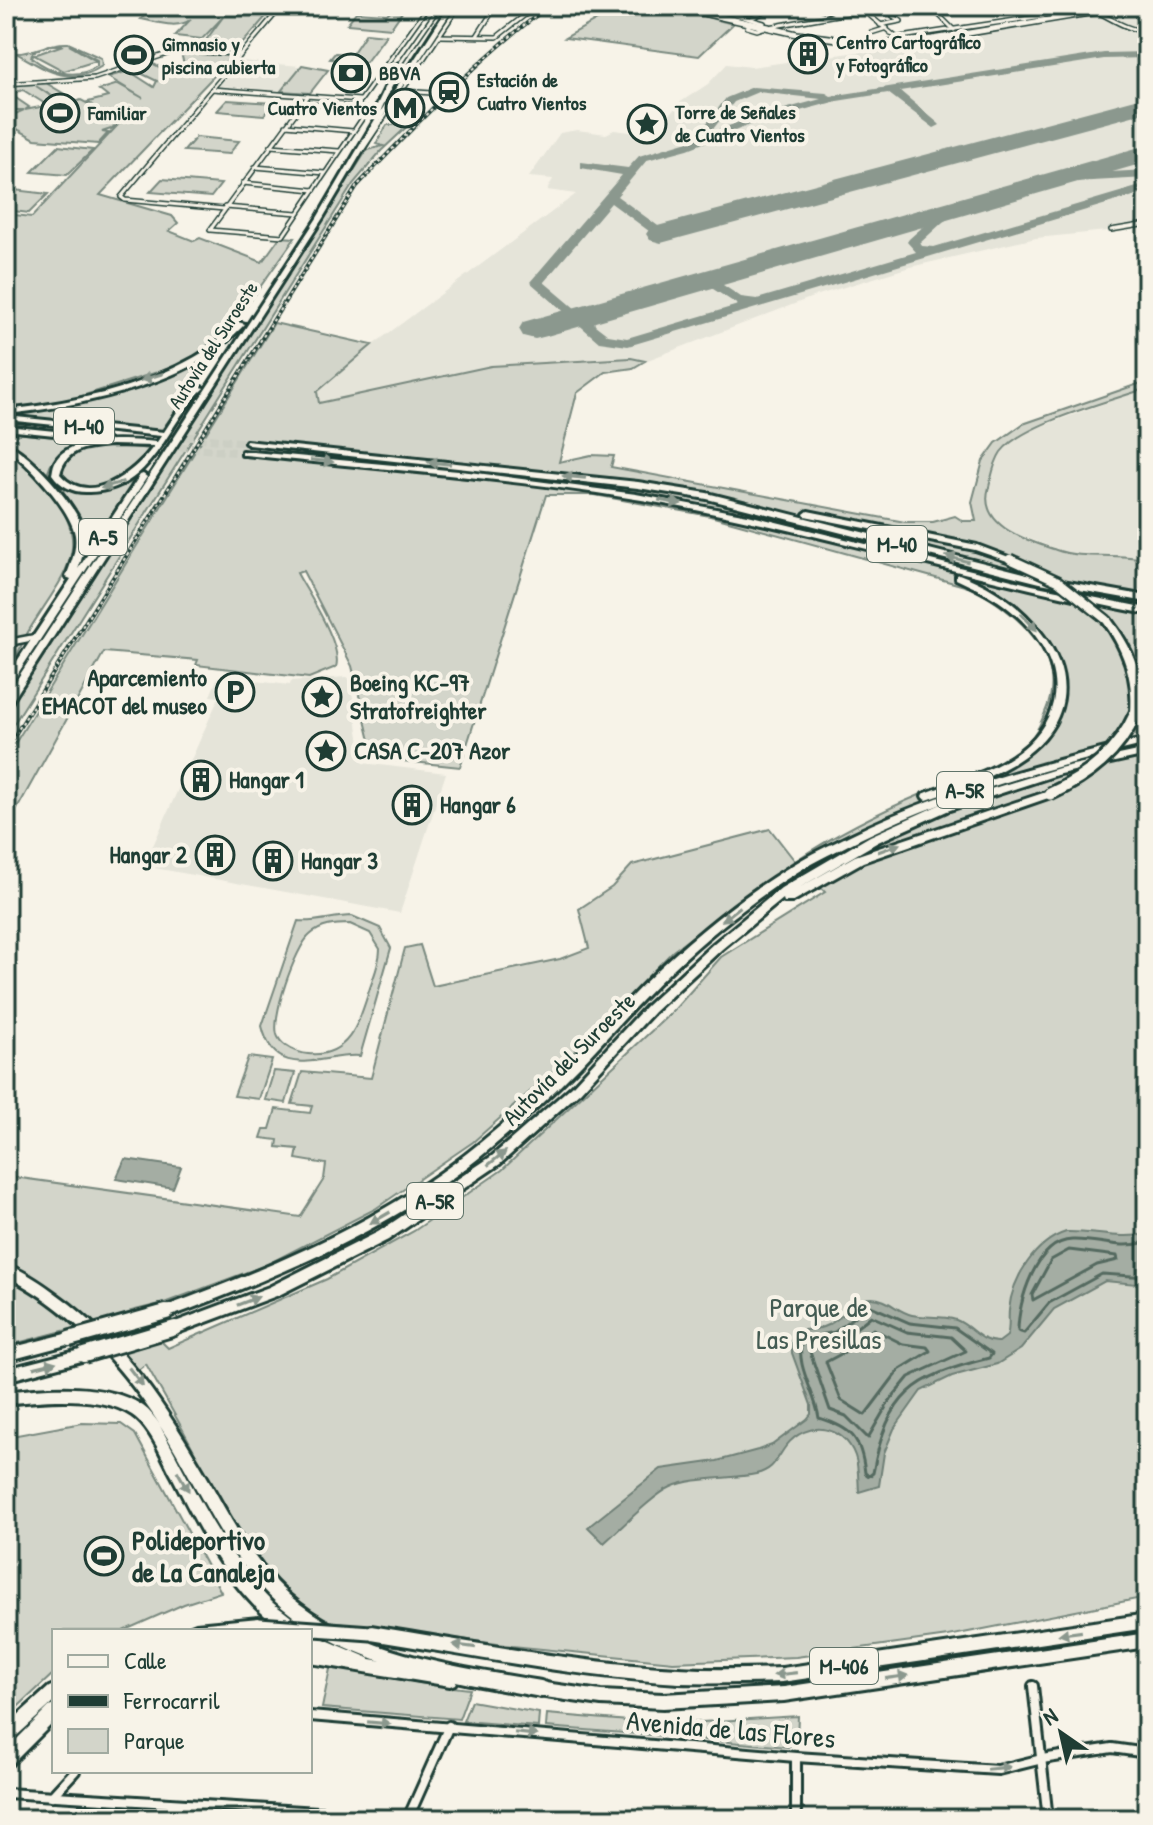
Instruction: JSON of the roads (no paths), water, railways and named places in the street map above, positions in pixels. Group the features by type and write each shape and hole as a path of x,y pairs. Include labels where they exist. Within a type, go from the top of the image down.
{"highway":[{"name":"Autovía del Suroeste","path":"6,685 313,219 375,115 449,6"},
{"name":"Autovía del Suroeste","path":"6,704 363,149 449,6"},
{"path":"375,115 399,65"},
{"path":"6,412 55,406 163,374 213,349 241,324"},
{"name":"M-40","path":"6,428 155,444 84,446 62,457 56,466 56,474 68,486 84,490 103,489 127,480 141,468 200,388"},
{"name":"M-40","path":"6,418 162,434"},
{"name":"M-40","path":"249,443 607,481 707,496 1040,580 1147,599"},
{"path":"6,445 31,465 70,508 79,529 79,555 73,572 45,617 45,624"},
{"name":"M-40","path":"245,453 622,494 706,509 1034,590 1147,611"},
{"path":"707,496 931,538 1010,559 1058,581 1107,620 1132,664 1138,690 1136,713 1124,738 1102,763 1071,785 859,859 792,896 718,946"},
{"path":"794,869 881,816 1012,760 1033,745 1047,728 1060,696 1056,661 1047,643 1021,612 965,579 859,546"},
{"name":"Autovía del Suroeste","path":"6,1352 166,1312 269,1273 380,1218 483,1148 573,1066 669,965 730,914 794,869 886,820 935,801 1050,764 1147,741"},
{"name":"Autovía del Suroeste","path":"6,1375 175,1328 274,1291 383,1236 496,1160 576,1089 650,1009 718,946 785,891 874,839 943,808 1001,787 1147,752"},
{"path":"6,1270 71,1310 125,1364 156,1403 237,1549 255,1573 294,1609 355,1643 400,1659 541,1689"},
{"path":"6,1398 29,1395 84,1396 118,1402 138,1411 155,1430 230,1563 270,1611 293,1629"},
{"name":"M-406","path":"217,1629 259,1625 371,1633 657,1675 745,1678 1147,1621"},
{"name":"M-406","path":"312,1656 456,1680 601,1698 663,1701 784,1694 1147,1640"},
{"path":"312,1642 364,1663"},
{"path":"6,1736 52,1694"},
{"path":"6,1760 52,1714"}],"main road":[{"path":"672,6 857,43 906,40 1058,16"},
{"path":"679,6 751,22"},
{"path":"1046,18 1121,6"},
{"path":"1071,14 1107,12 1131,6"},
{"path":"771,26 847,40 906,40"}],"street":[{"path":"282,6 121,197 125,200 298,213"},
{"path":"394,6 438,8"},
{"path":"363,149 459,6"},
{"path":"477,36 496,6"},
{"path":"442,31 497,37 530,10 525,6"},
{"path":"704,6 751,22 764,12"},
{"path":"714,9 721,6"},
{"path":"771,26 842,15 861,8 887,6 901,21 871,33"},
{"path":"930,6 954,30"},
{"path":"1029,7 1038,6"},
{"path":"1084,6 1094,11"},
{"path":"1029,7 1046,18"},
{"path":"212,89 360,100 366,97 427,8"},
{"path":"399,65 438,8"},
{"path":"819,8 842,15"},
{"path":"861,8 906,40 954,30 1046,18"},
{"path":"861,8 870,19 884,26"},
{"path":"1107,12 1132,31 1147,31"},
{"path":"1058,16 1071,14"},
{"path":"439,36 454,34"},
{"path":"6,84 95,78 176,51 241,54"},
{"path":"402,91 432,93 443,89"},
{"path":"303,104 368,110 280,237 210,230 308,96"},
{"path":"356,107 360,100"},
{"path":"286,125 353,131"},
{"path":"271,146 339,151"},
{"path":"255,167 325,173"},
{"path":"243,183 314,190"},
{"path":"1111,230 1147,224"},
{"path":"6,643 37,637"},
{"path":"14,643 21,648 24,656"},
{"path":"1033,1686 1048,1819"},
{"name":"Avenida de las Flores","path":"312,1716 796,1757 998,1770 1042,1759 1112,1748 1147,1753"},
{"path":"408,1818 449,1726"},
{"path":"796,1757 796,1819"},
{"path":"52,1796 73,1773"},
{"path":"6,1793 433,1819"}],"water":[{"path":"125,1159 181,1167 173,1188 116,1179"},
{"path":"1066,1232 1126,1236 1147,1234 1147,1285 1105,1281 1054,1309 1021,1349 997,1364 952,1376 921,1391 894,1429 884,1453 879,1486 859,1492 857,1465 850,1446 834,1432 814,1429 795,1437 774,1463 762,1472 690,1481 671,1487 604,1543 588,1527 661,1469 717,1461 758,1450 772,1445 807,1419 811,1414 811,1405 792,1353 792,1340 801,1330 816,1329 836,1320 863,1299 883,1300 912,1315 956,1320 981,1337 999,1342 1007,1336 1011,1298 1020,1274 1044,1244"}],"tunnel":[{"path":"162,434 249,443"},
{"path":"155,444 245,453"}],"railway":[{"path":"6,749 357,186 473,69 549,6"}],"place":[{"name":"Centro Cartográfico y Fotográfico","path":"808,54"},
{"name":"Gimnasio y piscina cubierta","path":"134,55"},
{"name":"BBVA","path":"351,73"},
{"name":"Estación de Cuatro Vientos","path":"449,92"},
{"name":"Cuatro Vientos","path":"405,108"},
{"name":"Familiar","path":"60,113"},
{"name":"Torre de Señales de Cuatro Vientos","path":"647,124"},
{"name":"Aparcemiento EMACOT del museo","path":"235,692"},
{"name":"Boeing KC-97 Stratofreighter","path":"322,697"},
{"name":"CASA C-207 Azor","path":"326,751"},
{"name":"Hangar 1","path":"201,780"},
{"name":"Hangar 6","path":"412,805"},
{"name":"Hangar 2","path":"215,855"},
{"name":"Hangar 3","path":"273,861"},
{"name":"Polideportivo de La Canaleja","path":"104,1556"}],"park label":[{"name":"Parque de Las Presillas","path":"819,1323"}]}
